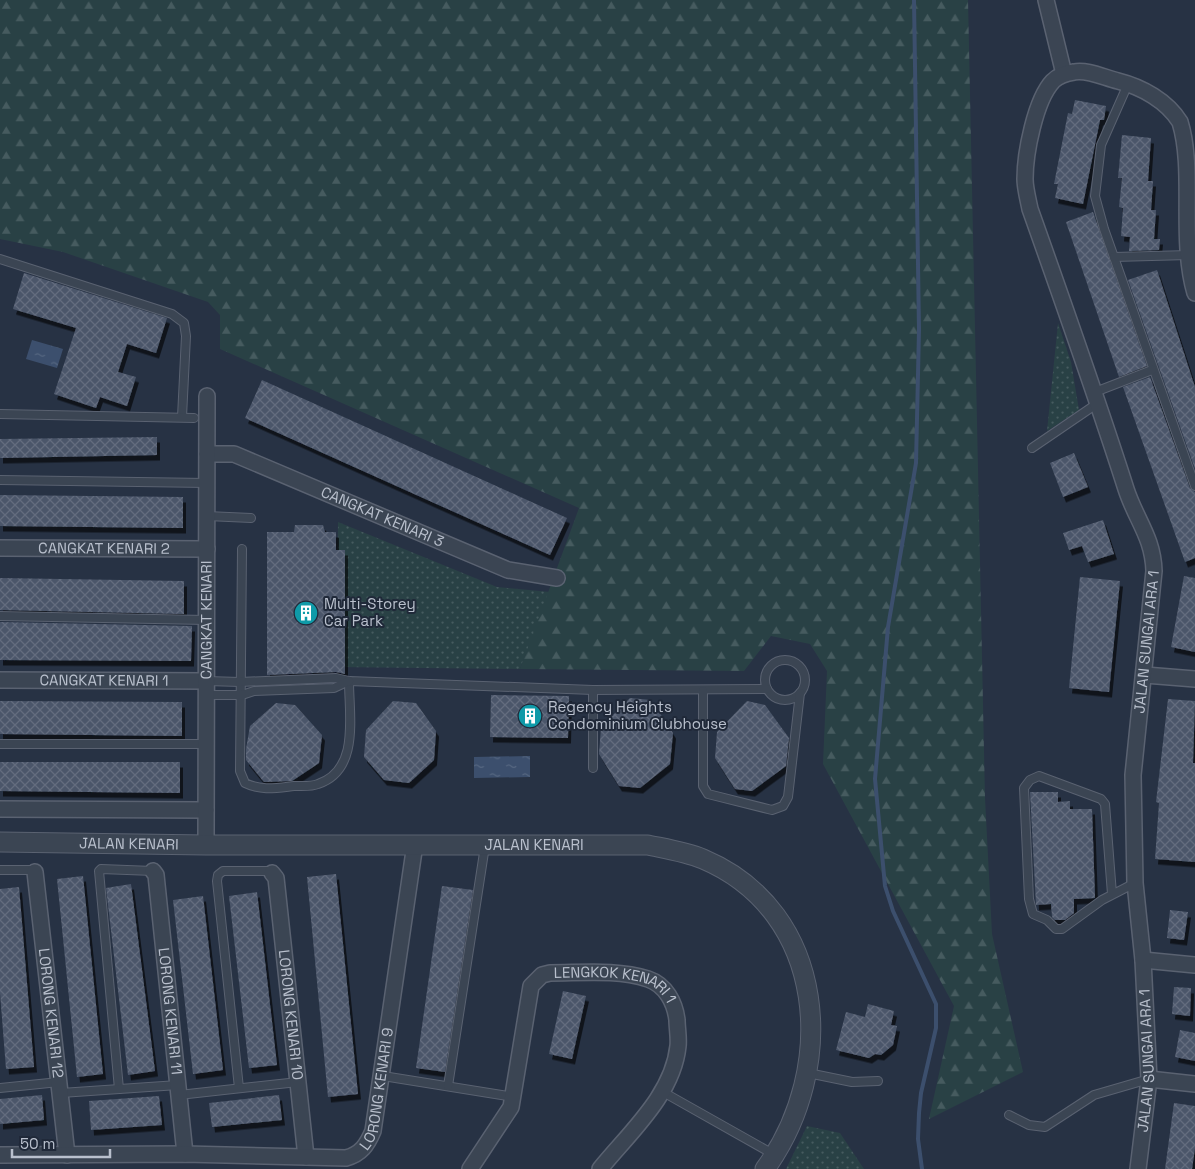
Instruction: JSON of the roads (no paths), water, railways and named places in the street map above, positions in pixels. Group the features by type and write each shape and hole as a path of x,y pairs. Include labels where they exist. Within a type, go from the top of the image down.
{"street":[{"path":"1046,0 1064,74 1080,71 1128,84 1168,107 1181,123 1194,159 1188,255 1195,293"},
{"name":"JALAN SUNGAI ARA 1","path":"1064,74 1052,83 1042,102 1028,152 1025,180 1030,209 1097,398 1130,501 1150,541 1153,554 1145,675 1133,775 1135,883 1143,960 1149,1079 1138,1169"},
{"name":"CANGKAT KENARI","path":"206,845 207,454 194,418 207,396"},
{"name":"CANGKAT KENARI 3","path":"207,454 234,454 508,570 557,578"},
{"name":"CANGKAT KENARI 2","path":"0,548 207,549"},
{"path":"1145,675 1195,679"},
{"name":"CANGKAT KENARI 1","path":"0,680 206,688"},
{"path":"0,809 206,810"},
{"name":"JALAN KENARI","path":"0,842 206,845 648,845 702,859 730,874 762,899 785,931 802,967 810,1007 812,1043 808,1073 794,1119 770,1162"},
{"name":"LORONG KENARI 9","path":"0,1154 185,1154 346,1158 357,1155 367,1144 373,1131 383,1076 416,844"},
{"name":"LORONG KENARI 11","path":"153,871 156,875 185,1154"},
{"name":"LORONG KENARI 12","path":"35,872 67,1154"},
{"name":"LORONG KENARI 10","path":"272,873 276,878 306,1157"},
{"path":"1143,960 1195,965"},
{"name":"LENGKOK KENARI 1","path":"470,1169 506,1116 514,1097 529,993 536,980 550,973 608,972 648,979 658,984 672,998 676,1008 679,1044 663,1092 600,1169"},
{"path":"1149,1079 1195,1084"}],"lane":[{"path":"1128,84 1101,144 1097,169 1096,196 1114,257 1152,370 1195,486"},
{"path":"1114,257 1188,255"},
{"path":"0,258 172,314 184,323 194,418 0,414"},
{"path":"1032,448 1097,398 1152,370"},
{"path":"0,480 206,483"},
{"path":"207,516 251,518"},
{"path":"242,549 240,771 245,783 257,790 317,784 336,773 346,760 349,748 349,681"},
{"path":"0,616 206,620"},
{"path":"703,691 703,786 708,794 772,810 783,806 788,797 800,693 804,684 802,670 790,661 775,663 770,668 765,682 770,694 781,700 793,699 800,693"},
{"path":"206,688 240,682 336,678 349,681 593,690 703,691 767,689"},
{"path":"206,688 240,695 254,691 334,688 349,681"},
{"path":"593,690 593,768"},
{"path":"0,744 206,744"},
{"path":"1112,894 1105,804 1101,799 1039,776 1030,780 1024,788 1029,899 1033,914 1047,920 1056,929 1062,929 1112,894 1135,883"},
{"path":"448,1086 485,844"},
{"path":"119,1089 99,871 101,869 153,871"},
{"path":"0,870 31,870 35,872"},
{"path":"239,1088 217,881 218,875 222,872 268,871 272,873"},
{"path":"808,1073 852,1082 878,1080"},
{"path":"383,1076 514,1097"},
{"path":"1009,1115 1029,1125 1045,1127 1094,1095 1149,1079"},
{"path":"0,1088 179,1090 239,1088 298,1082"},
{"path":"663,1092 770,1162"}],"water":[{"path":"32,340 63,349 57,368 26,359"},
{"path":"530,756 530,777 474,778 474,757"}],"waterway":[{"path":"914,0 919,330 916,463 888,627 875,779 885,886 893,911 936,1004 936,1028 921,1093 919,1113 918,1139 922,1169"}],"place":[{"name":"Multi-Storey Car Park","path":"306,613"},
{"name":"Regency Heights Condominium Clubhouse","path":"530,716"}]}
